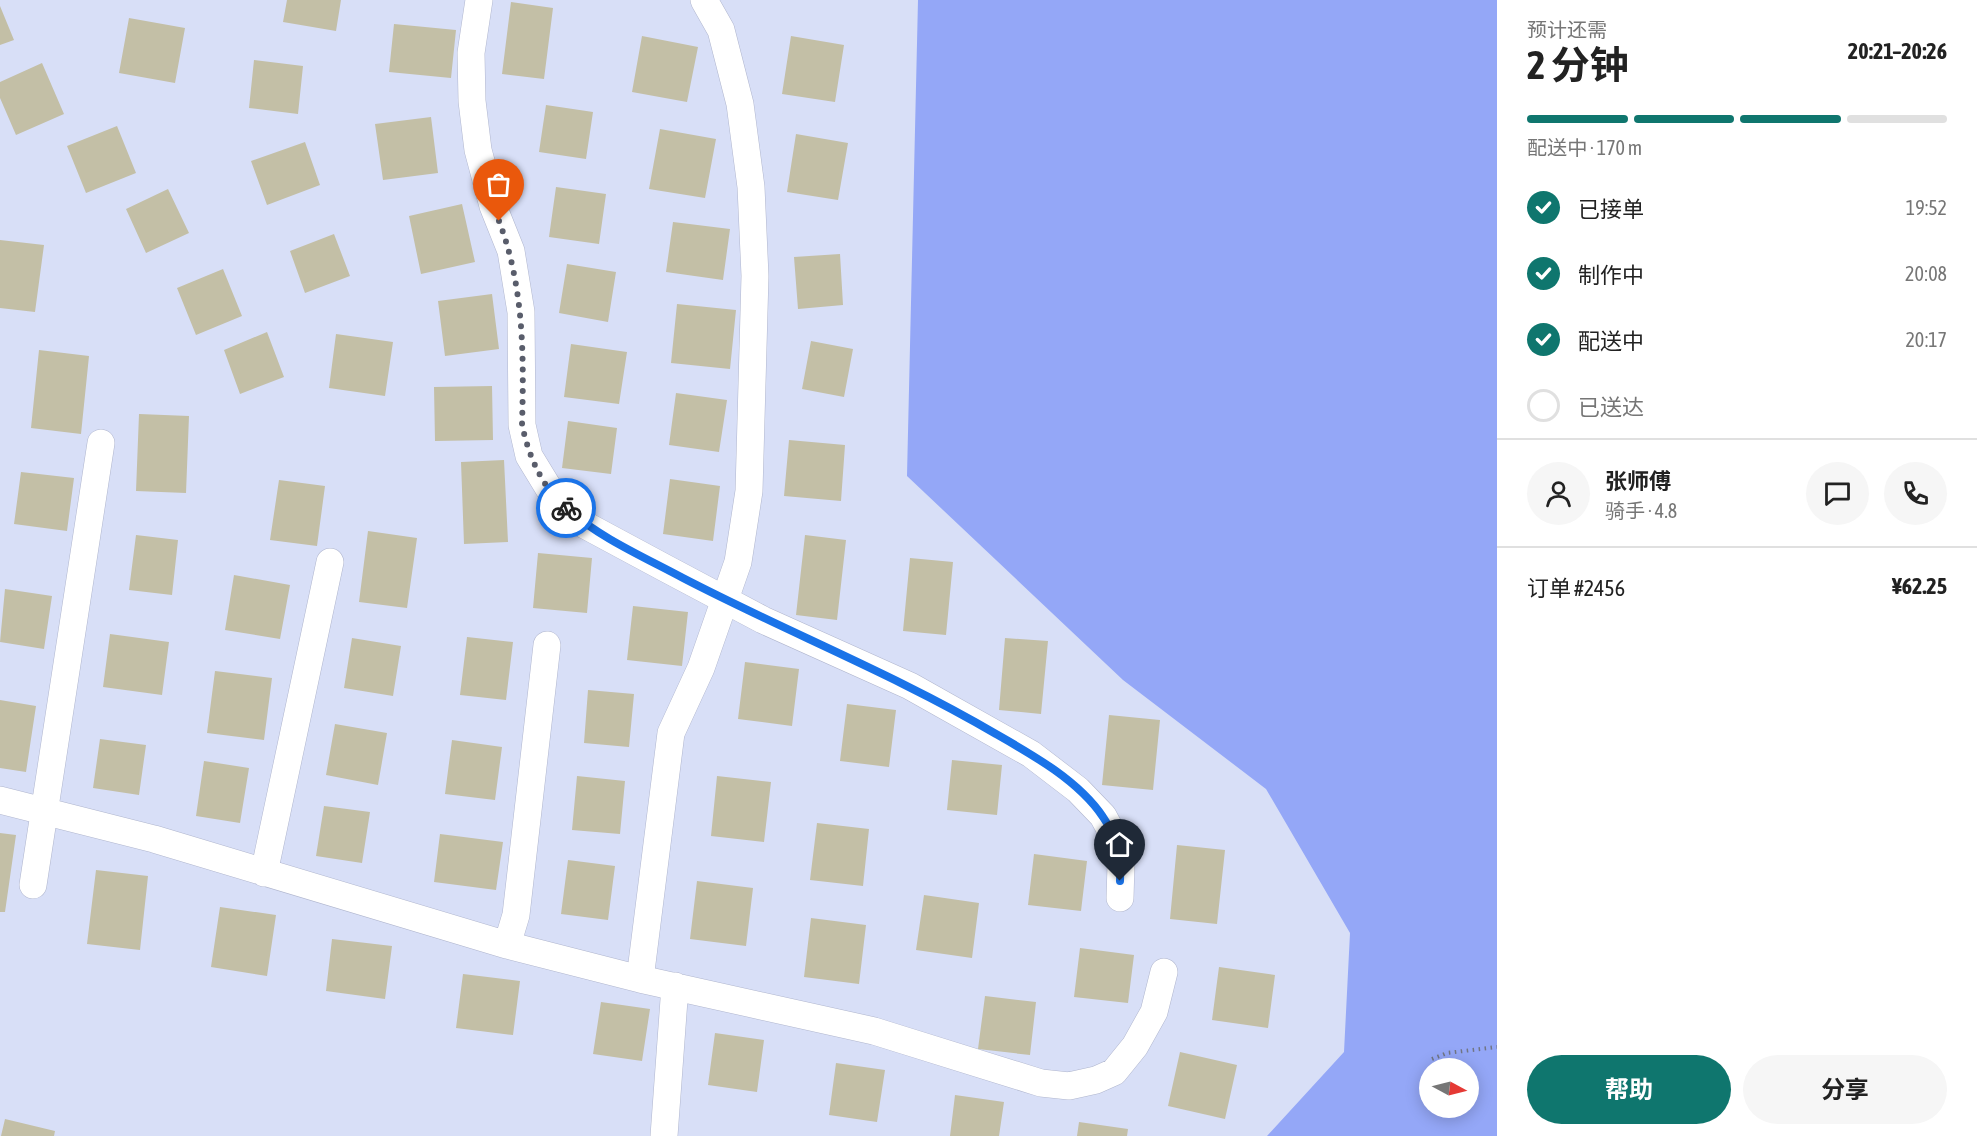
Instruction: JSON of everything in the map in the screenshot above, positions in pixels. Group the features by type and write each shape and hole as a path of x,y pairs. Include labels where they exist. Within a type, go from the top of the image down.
{"lane":[{"path":"479,0 471,53 472,101 478,150 493,206 510,252 521,312 522,425 529,456 554,497 585,525 725,600 910,686 1012,743 1050,768 1078,790 1103,816 1116,840 1121,865 1120,898"},
{"path":"640,979 671,734 701,668 738,562 749,491 755,276 751,187 740,104 720,30 704,0"},
{"path":"33,885 101,443"},
{"path":"264,873 330,562"},
{"path":"507,945 516,915 547,645"},
{"path":"0,800 154,839 507,945 640,979 874,1031 1041,1083 1069,1086 1096,1080 1114,1072 1135,1046 1154,1012 1164,972"},
{"path":"664,1136 675,986"}],"path":[{"path":"1434,1058 1447,1053 1497,1047"}],"shaded area":[{"path":"918,0 1497,0 1497,1136 1267,1136 1344,1052 1350,933 1266,789 1123,680 907,476"}],"building":[{"path":"287,0 341,0 336,31 283,22"},
{"path":"511,2 553,8 544,79 502,74"},
{"path":"0,6 14,40 0,45"},
{"path":"129,18 185,28 175,83 119,73"},
{"path":"394,24 456,30 451,78 389,72"},
{"path":"642,36 698,47 687,102 632,92"},
{"path":"791,36 844,45 835,102 782,94"},
{"path":"254,60 303,66 298,114 249,108"},
{"path":"42,63 64,114 16,135 0,98 0,82"},
{"path":"546,105 593,112 586,159 539,152"},
{"path":"431,117 438,173 383,180 375,124"},
{"path":"117,126 136,173 86,193 67,146"},
{"path":"660,129 716,139 705,198 649,189"},
{"path":"796,134 848,143 838,200 787,192"},
{"path":"305,142 320,185 267,205 251,161"},
{"path":"556,187 606,194 599,244 549,237"},
{"path":"168,189 189,233 146,253 126,209"},
{"path":"462,204 475,262 421,274 409,216"},
{"path":"673,222 730,229 723,280 666,272"},
{"path":"334,234 350,276 305,293 290,251"},
{"path":"0,240 44,245 35,312 0,308"},
{"path":"840,254 843,305 798,309 794,257"},
{"path":"567,264 616,272 608,322 559,313"},
{"path":"223,269 242,316 196,335 177,288"},
{"path":"492,294 499,349 445,356 438,301"},
{"path":"677,304 736,310 730,369 671,363"},
{"path":"267,332 284,377 240,394 224,350"},
{"path":"336,334 393,342 385,396 329,388"},
{"path":"811,341 853,349 844,397 802,389"},
{"path":"571,344 627,352 619,404 564,397"},
{"path":"39,350 89,356 81,434 31,428"},
{"path":"492,386 493,440 435,441 434,387"},
{"path":"676,393 727,400 719,452 669,445"},
{"path":"139,414 189,416 186,493 136,491"},
{"path":"568,421 617,428 611,474 562,468"},
{"path":"789,440 845,445 841,501 784,496"},
{"path":"504,460 508,542 464,544 461,462"},
{"path":"21,472 74,478 67,531 14,524"},
{"path":"670,479 720,486 713,541 663,534"},
{"path":"279,480 325,486 317,546 270,540"},
{"path":"368,531 417,538 407,608 359,602"},
{"path":"136,535 178,540 172,595 129,590"},
{"path":"805,535 846,540 837,620 796,615"},
{"path":"538,553 592,558 587,613 533,608"},
{"path":"910,558 953,562 946,635 903,631"},
{"path":"234,575 290,585 280,639 225,630"},
{"path":"5,589 52,596 44,649 0,642"},
{"path":"633,606 688,612 682,666 627,660"},
{"path":"110,634 169,642 162,695 103,687"},
{"path":"467,637 513,642 506,700 460,695"},
{"path":"352,638 401,646 393,696 344,688"},
{"path":"1005,638 1048,641 1041,714 999,710"},
{"path":"745,662 799,669 792,726 738,719"},
{"path":"215,671 272,678 264,740 207,733"},
{"path":"588,690 634,694 629,747 584,743"},
{"path":"0,700 36,706 26,772 0,768"},
{"path":"847,704 896,710 889,767 840,761"},
{"path":"1109,715 1160,720 1153,790 1102,785"},
{"path":"335,724 387,733 378,785 326,775"},
{"path":"100,739 146,745 139,795 93,788"},
{"path":"452,740 502,747 495,800 445,794"},
{"path":"952,760 1002,765 997,815 947,810"},
{"path":"204,761 249,768 240,823 196,816"},
{"path":"577,776 625,781 620,834 572,830"},
{"path":"717,776 771,782 764,842 711,836"},
{"path":"324,806 370,812 362,863 316,856"},
{"path":"817,823 869,829 863,886 810,880"},
{"path":"0,833 16,835 5,912 0,912"},
{"path":"440,834 503,842 496,890 434,882"},
{"path":"1177,845 1225,850 1217,924 1170,919"},
{"path":"1034,854 1087,861 1081,911 1028,905"},
{"path":"568,860 615,866 608,920 561,914"},
{"path":"96,870 148,876 140,950 87,944"},
{"path":"697,881 753,888 746,946 690,939"},
{"path":"924,895 979,903 972,958 916,950"},
{"path":"220,907 276,915 267,976 211,967"},
{"path":"811,918 866,925 859,984 804,977"},
{"path":"332,939 392,946 385,999 326,991"},
{"path":"1080,948 1134,955 1128,1003 1074,997"},
{"path":"1219,967 1275,975 1268,1028 1212,1020"},
{"path":"463,974 520,981 513,1035 456,1028"},
{"path":"985,996 1036,1002 1030,1055 978,1049"},
{"path":"601,1002 650,1009 642,1061 593,1054"},
{"path":"715,1033 764,1040 757,1092 708,1085"},
{"path":"1180,1052 1237,1065 1225,1119 1168,1106"},
{"path":"836,1063 885,1070 877,1122 829,1115"},
{"path":"955,1095 1004,1102 999,1136 950,1136"},
{"path":"5,1119 55,1131 54,1136 1,1136"},
{"path":"1079,1122 1128,1129 1127,1136 1077,1136"}],"way so far":[{"path":"499,221 510,252 521,312 522,425 525,441 529,456 554,497 566,508"}],"route":[{"path":"566,508 585,525 665,568 764,620 910,686 1031,754 1078,790 1103,816 1116,840 1121,865 1120,881"}]}
